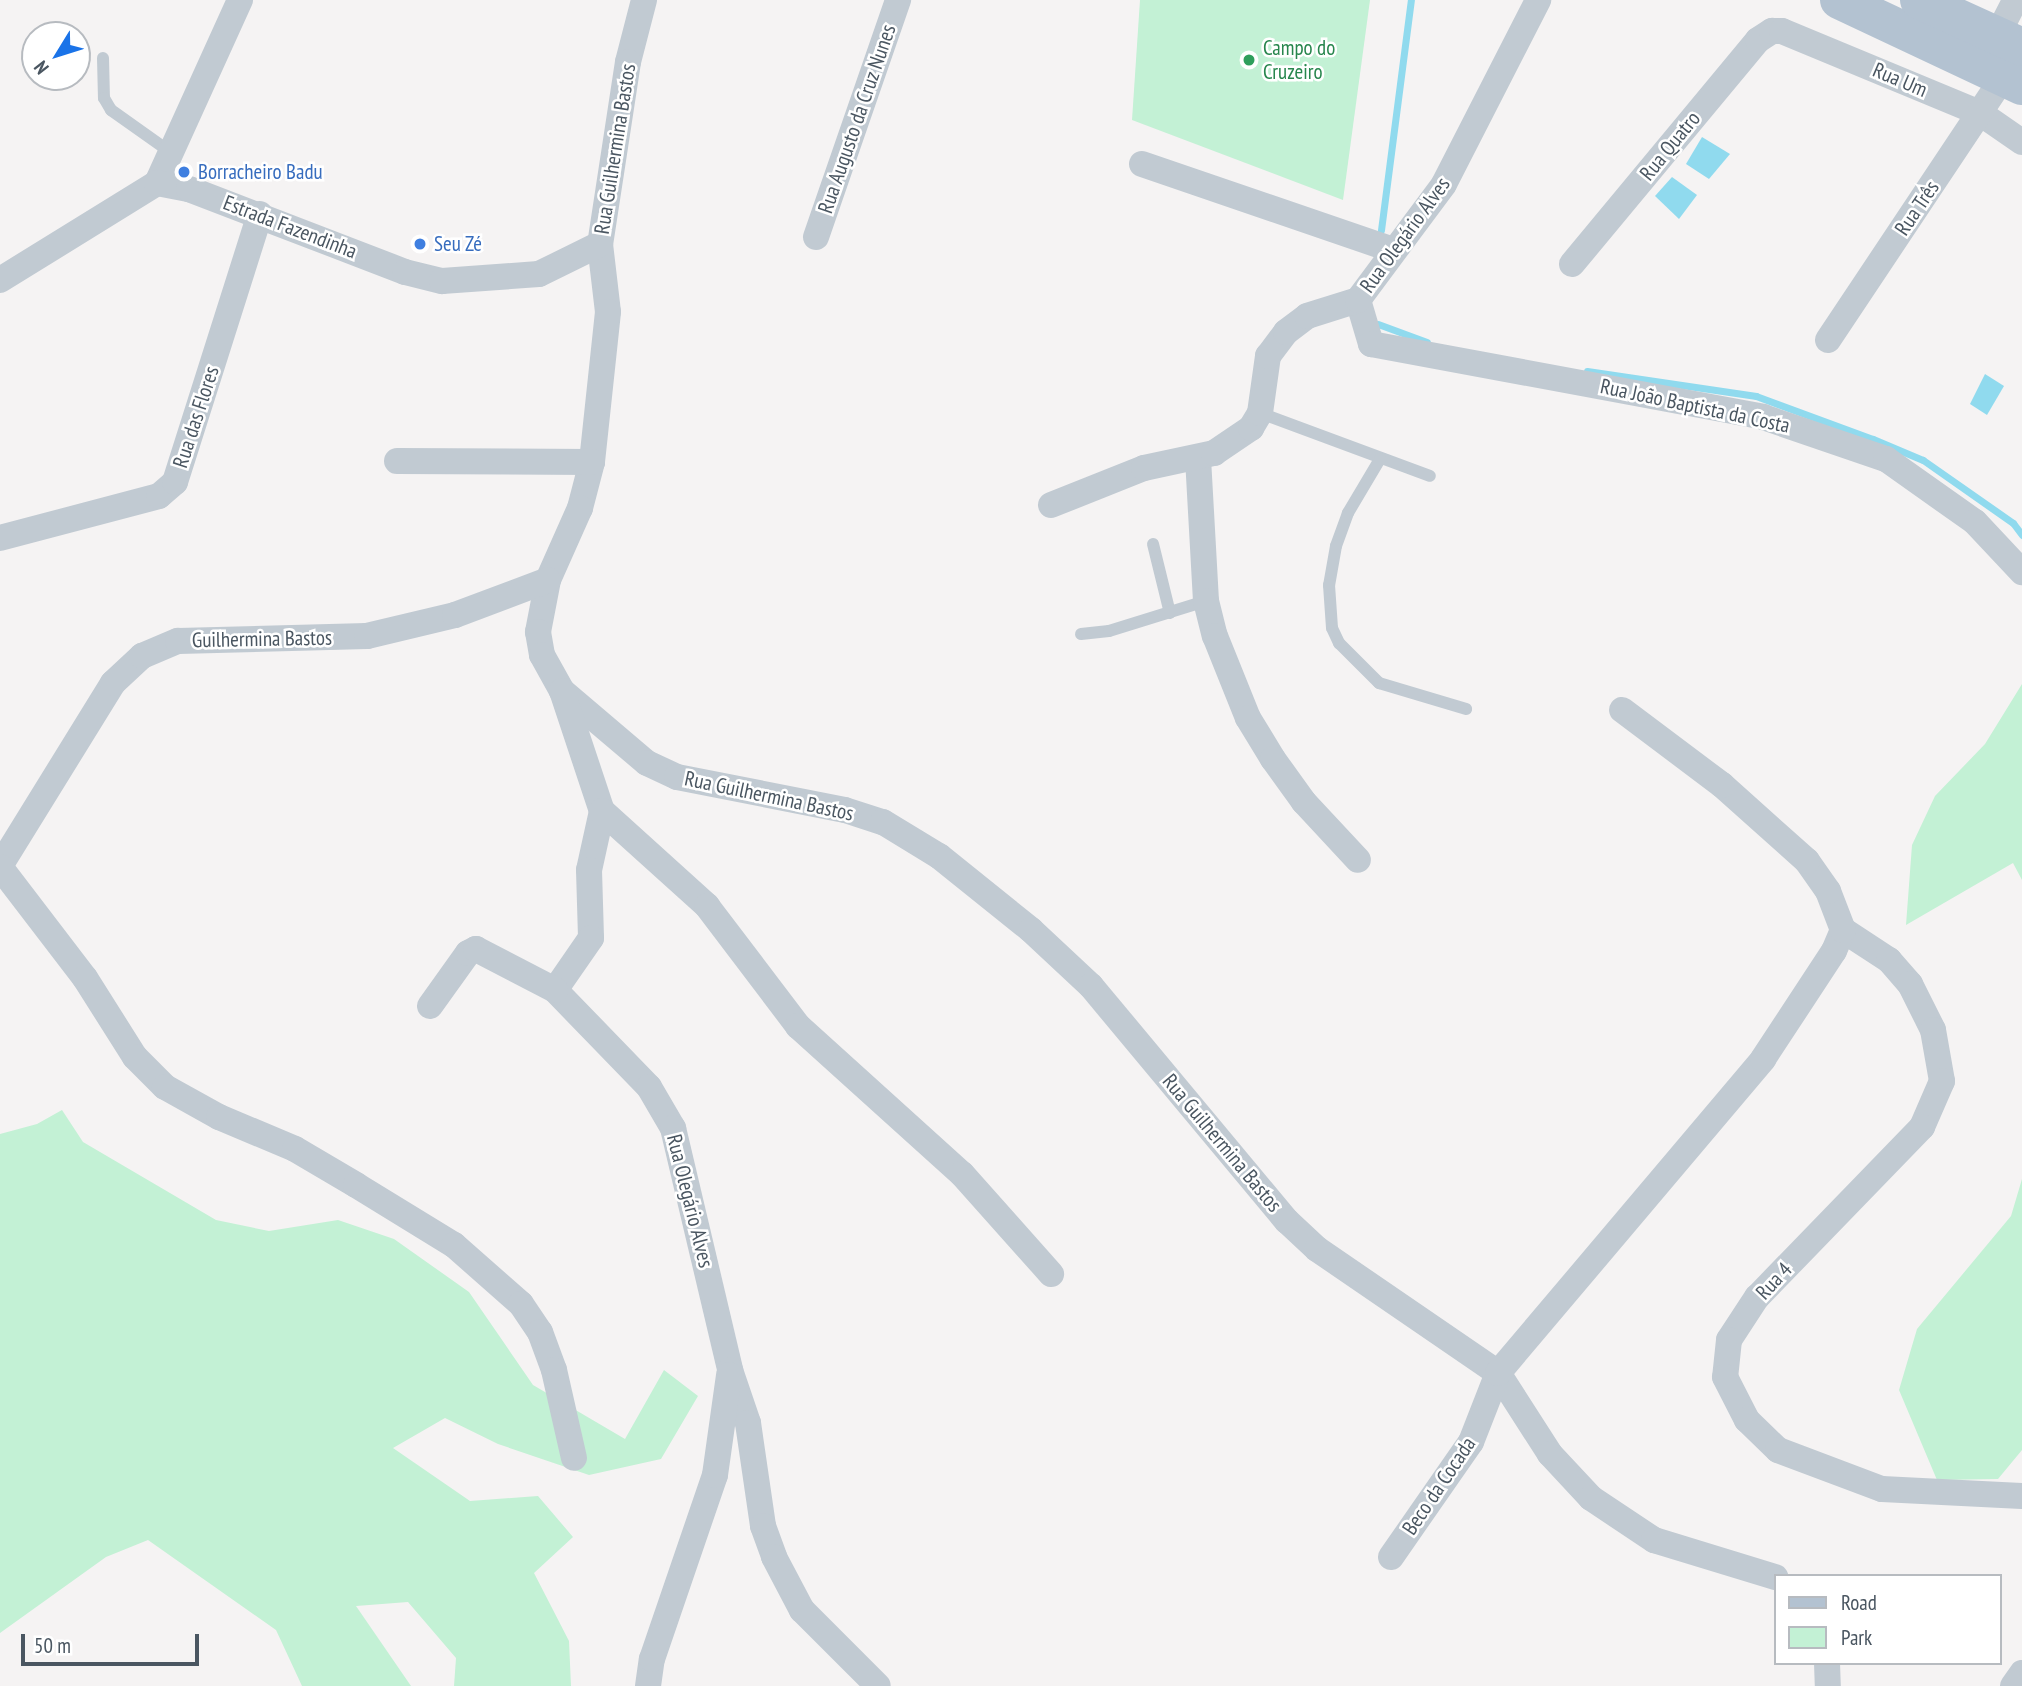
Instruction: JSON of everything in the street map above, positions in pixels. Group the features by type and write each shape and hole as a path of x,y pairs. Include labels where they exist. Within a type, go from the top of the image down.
{"main road":[{"path":"1839,0 2011,61"},
{"path":"1919,0 2011,61"}],"street":[{"path":"0,280 157,183 240,0"},
{"name":"Rua Guilhermina Bastos","path":"644,0 628,62 600,244 608,312 592,462 580,508 548,580 538,632 542,655 562,691 648,763 677,777 845,810 883,822 939,856 1031,930 1091,986 1287,1221 1317,1249 1498,1373"},
{"name":"Rua Augusto da Cruz Nunes","path":"816,237 898,0"},
{"name":"Rua Olegário Alves","path":"1260,413 1268,356 1286,332 1307,316 1358,300 1450,174 1538,0"},
{"name":"Rua Três","path":"1828,340 1980,113 2011,61 2015,0"},
{"name":"Rua Um","path":"1772,31 1782,31 1980,113 2022,142"},
{"name":"Rua Quatro","path":"1572,264 1758,40 1772,31"},
{"path":"1142,164 1393,250"},
{"name":"Estrada Fazendinha","path":"157,183 189,188 405,271 442,281 538,274 600,244"},
{"name":"Rua das Flores","path":"0,538 159,496 175,482 260,214"},
{"name":"Rua João Baptista da Costa","path":"1358,300 1371,344 1763,417 1886,458 1975,522 2022,572"},
{"path":"1051,505 1143,468 1198,458 1234,441 1260,413"},
{"path":"1198,458 1206,601 1248,718 1304,802 1358,860"},
{"path":"397,461 592,462"},
{"name":"Guilhermina Bastos","path":"548,580 455,615 367,636 178,641 142,656 113,683 0,867 85,978 135,1057 165,1087 219,1117 295,1149 454,1245 521,1304 540,1332 554,1370 574,1458"},
{"path":"562,691 602,811 707,906 797,1026 962,1174 1051,1274"},
{"path":"1622,710 1722,785 1807,862 1828,891 1843,930"},
{"path":"555,990 590,938 589,870 602,811"},
{"name":"Beco da Cocada","path":"1391,1557 1471,1442 1498,1373 1763,1059 1843,930"},
{"name":"Rua 4","path":"1843,930 1889,960 1910,984 1933,1030 1942,1080 1922,1127 1758,1297 1729,1340 1725,1377 1747,1420 1778,1450 1882,1489 2022,1496"},
{"name":"Rua Olegário Alves","path":"430,1006 468,953 476,950 555,990 649,1087 673,1128 730,1370 748,1423 763,1525 774,1558 802,1610 878,1686"},
{"path":"648,1686 652,1659 715,1475 730,1370"},
{"path":"1498,1373 1550,1454 1591,1498 1654,1540 1773,1576"},
{"path":"1827,1665 1828,1686"},
{"path":"2013,1686 2022,1673"}],"lane":[{"path":"103,58 104,99 111,110 170,152"},
{"path":"1260,413 1430,476"},
{"path":"1380,459 1348,513 1336,546 1329,585 1332,628 1339,643 1379,683 1466,709"},
{"path":"1153,544 1170,613"},
{"path":"1082,634 1110,631 1206,601"}],"green space":[{"name":"Campo do Cruzeiro","path":"1140,0 1370,0 1343,200 1132,120"},
{"path":"2022,684 2022,880 2013,863 1906,925 1912,845 1935,796 1985,744"},
{"path":"62,1110 83,1142 216,1220 269,1231 338,1220 394,1239 469,1292 533,1385 625,1439 664,1370 698,1396 661,1459 589,1475 498,1444 445,1418 393,1448 470,1501 538,1496 573,1537 534,1573 569,1641 571,1686 454,1686 456,1658 408,1602 356,1606 411,1686 302,1686 276,1630 148,1540 106,1557 0,1633 0,1134 37,1124"},
{"path":"2022,1179 2022,1450 1998,1479 1937,1480 1899,1390 1917,1329 2011,1216"}],"water":[{"path":"1702,137 1730,154 1709,179 1686,164"},
{"path":"1672,177 1697,195 1679,219 1655,196"},
{"path":"1985,374 2004,386 1987,415 1970,404"}],"waterway":[{"path":"1381,230 1411,0"},
{"path":"1378,324 1427,342"},
{"path":"1587,371 1756,396 1873,439 1923,460 2013,523 2022,535"}],"place":[{"name":"Campo do Cruzeiro","path":"1249,60"},
{"name":"Borracheiro Badu","path":"184,172"},
{"name":"Seu Zé","path":"420,244"}]}
